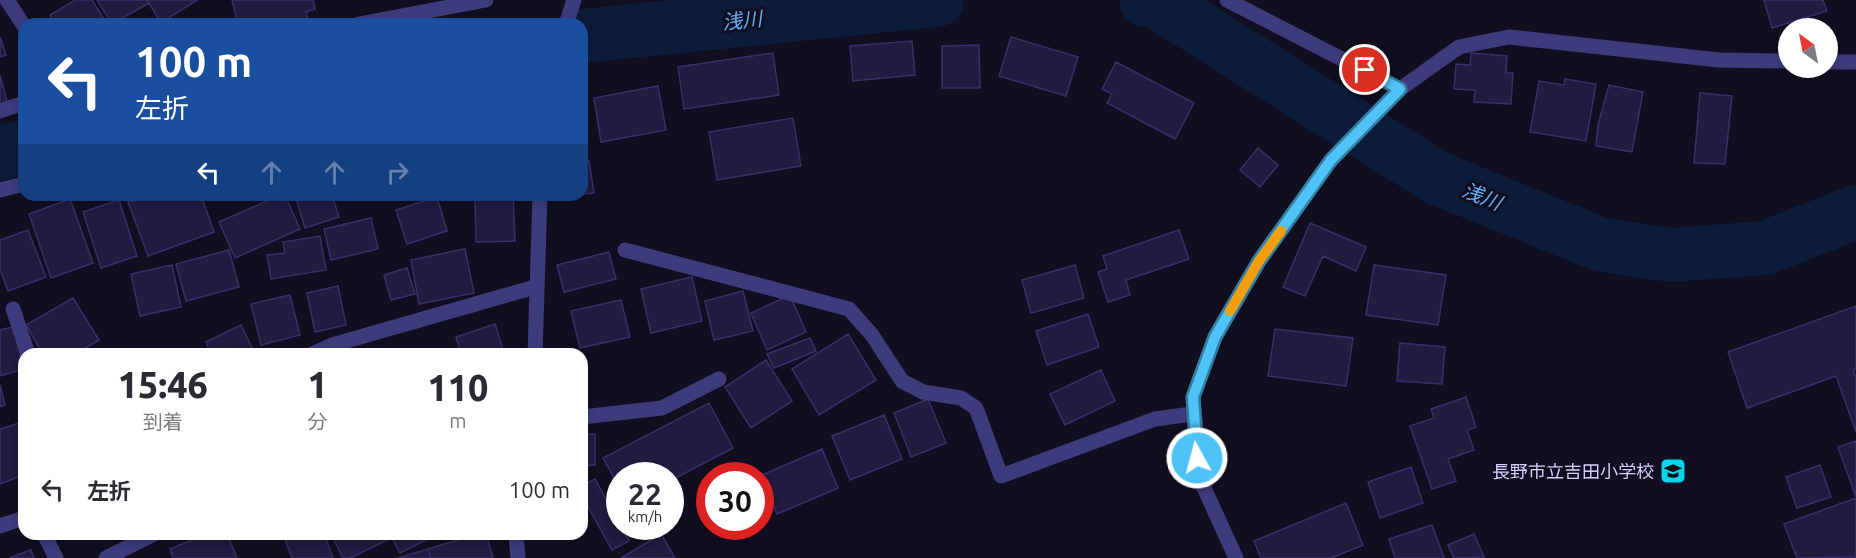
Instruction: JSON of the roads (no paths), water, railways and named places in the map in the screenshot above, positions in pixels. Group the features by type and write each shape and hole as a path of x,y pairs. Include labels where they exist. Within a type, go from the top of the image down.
{"street":[{"path":"7,0 19,18"},
{"path":"391,18 486,0"},
{"path":"568,18 574,0"},
{"path":"1227,0 1400,89"},
{"path":"1236,558 1200,479 1192,414 1193,397 1215,337 1259,261 1331,160 1400,89 1459,47 1509,37 1719,60 1778,61"},
{"path":"1838,62 1856,62"},
{"path":"0,111 18,106"},
{"path":"0,190 18,186"},
{"path":"535,348 535,287 540,201"},
{"path":"625,250 849,309 872,335 902,381 923,392 961,398 976,408 1001,476 1155,418 1192,414"},
{"path":"325,348 535,287"},
{"path":"13,309 26,348"},
{"path":"588,416 662,408 719,379"},
{"path":"0,525 18,520"},
{"path":"47,540 56,558"},
{"path":"106,558 142,540"},
{"path":"516,540 518,558"}],"waterway":[{"name":"浅川","path":"588,35 937,0"},
{"name":"浅川","path":"1146,0 1159,3 1437,178 1602,245 1671,255 1765,248 1856,212"},
{"name":"浅川","path":"0,153 18,148"}],"place":[{"name":"長野市立吉田小学校","path":"1673,471"}]}
